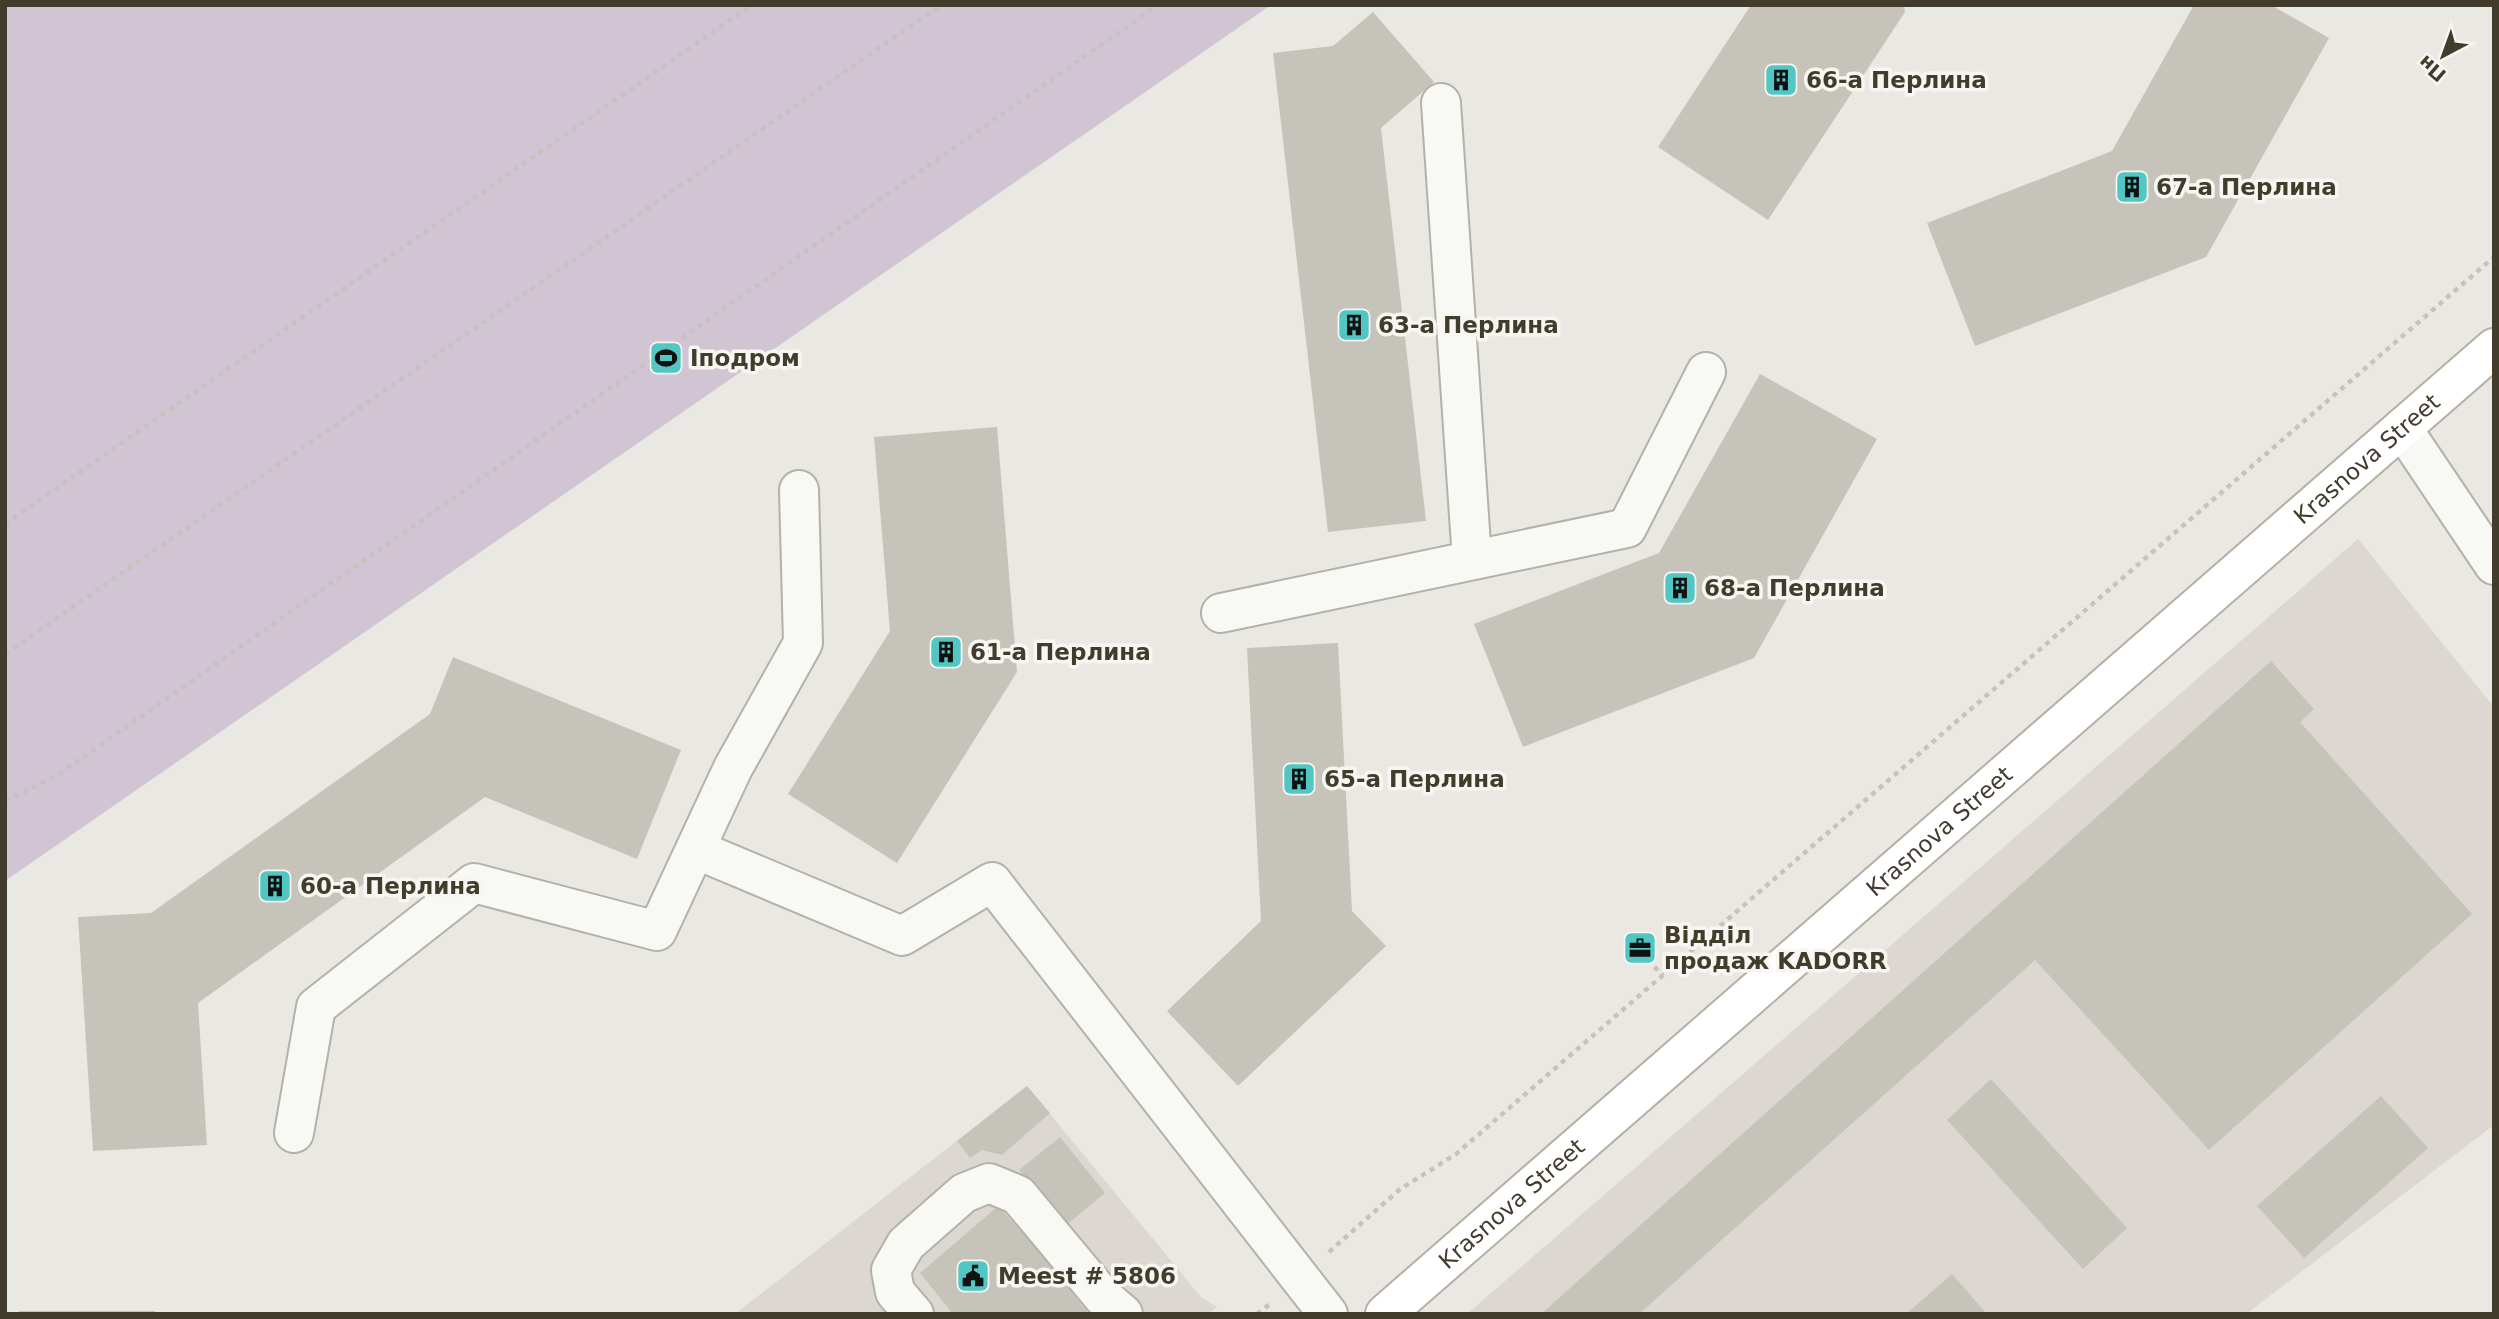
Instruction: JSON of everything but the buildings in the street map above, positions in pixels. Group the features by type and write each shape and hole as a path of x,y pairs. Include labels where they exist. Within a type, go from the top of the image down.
{"main road":[{"name":"Krasnova Street","path":"1385,1314 2494,348"}],"street":[{"path":"1441,103 1472,561"},
{"path":"1221,613 1627,528 1706,372"},
{"path":"2402,428 2494,565"},
{"path":"294,1133 316,1007 474,883 657,931 733,768 803,643 799,490"},
{"path":"695,849 902,936 997,882 1328,1314"},
{"path":"914,1314 895,1292 891,1270 906,1244 964,1193 989,1183 1018,1195 1104,1297 1123,1314"}],"path":[{"path":"5,524 752,5"},
{"path":"5,654 941,5"},
{"path":"5,801 56,776 1158,5"},
{"path":"1321,1259 1399,1190 1456,1154 2494,257"},
{"path":"1641,952 1663,975"},
{"path":"1257,1314 1272,1303"}],"shaded area":[{"path":"5,5 1271,5 5,881"},
{"path":"2358,539 2494,707 2494,1125 2246,1314 1467,1314"},
{"path":"1027,1086 1201,1297 1217,1307 1208,1314 735,1314"}],"place":[{"name":"66-а Перлина","path":"1781,80"},
{"name":"67-а Перлина","path":"2132,187"},
{"name":"63-а Перлина","path":"1354,325"},
{"name":"Іподром","path":"666,358"},
{"name":"68-а Перлина","path":"1680,588"},
{"name":"61-а Перлина","path":"946,652"},
{"name":"65-а Перлина","path":"1299,779"},
{"name":"60-а Перлина","path":"275,886"},
{"name":"Відділ продаж KADORR","path":"1640,948"},
{"name":"Meest # 5806","path":"973,1276"}]}
